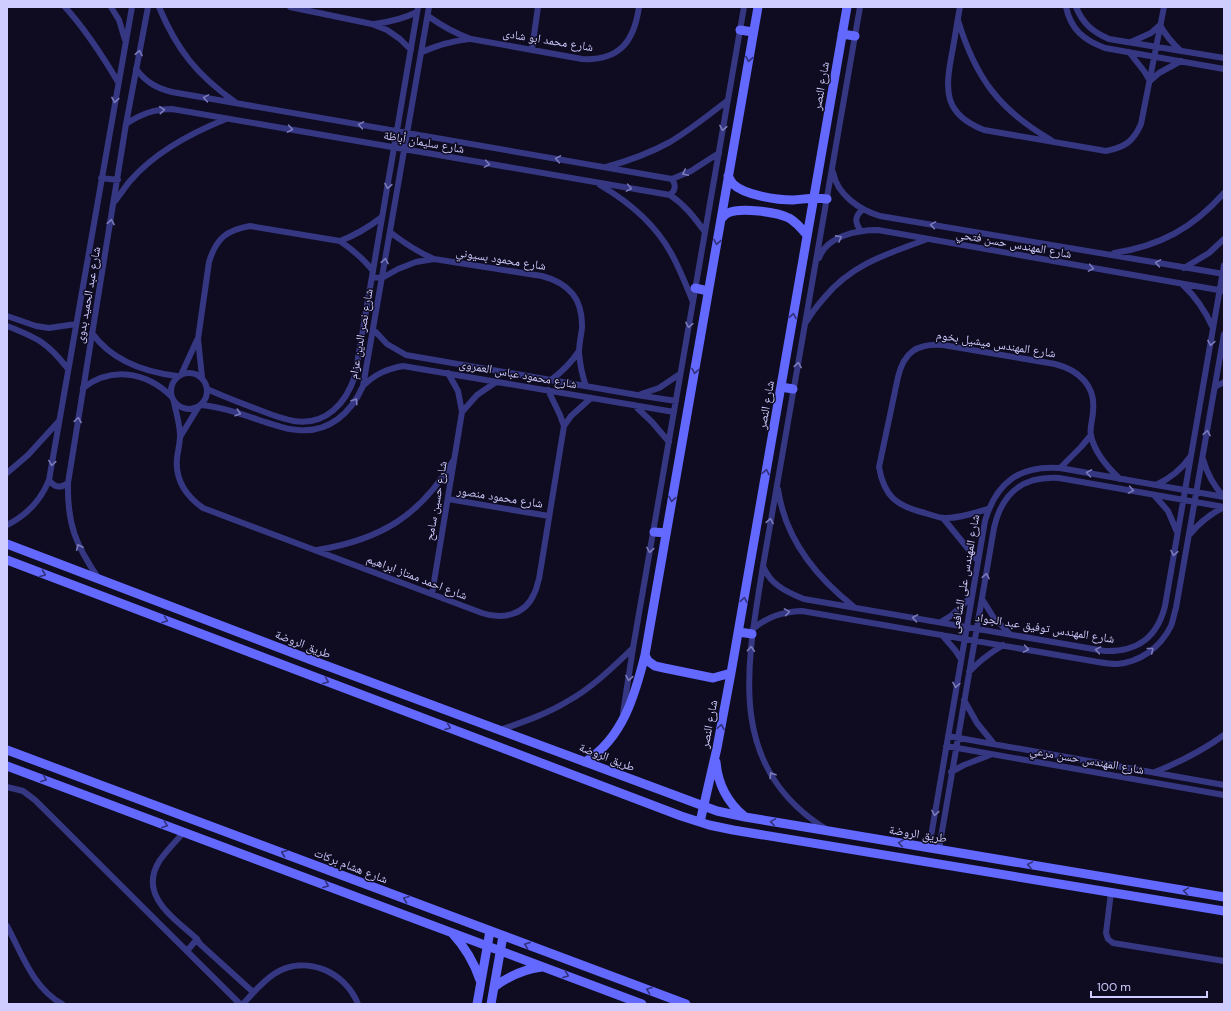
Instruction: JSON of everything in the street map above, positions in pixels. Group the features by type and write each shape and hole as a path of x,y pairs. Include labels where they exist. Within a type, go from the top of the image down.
{"street":[{"path":"66,7 99,50 118,82"},
{"path":"111,7 119,20 126,41"},
{"name":"شارع عبد الحميد بدوى","path":"7,525 23,515 34,505 44,493 49,480 132,7"},
{"name":"شارع عبد الحميد بدوى","path":"100,580 82,553 75,537 67,504 68,483 126,124 148,7"},
{"path":"159,7 169,30 197,71 236,103"},
{"path":"290,7 372,24 393,35 411,50"},
{"name":"شارع نصر الدين عزام","path":"200,405 230,410 284,428 298,431 312,430 326,426 339,419 349,410 358,398 363,386 429,7"},
{"path":"532,49 538,7"},
{"name":"شارع محمد ابو شادى","path":"428,16 454,33 471,39 532,49 582,60 596,60 608,57 620,50 629,40 635,28 639,7"},
{"path":"622,723 633,648 744,7"},
{"path":"585,762 602,749 622,723 635,692 645,655 758,7"},
{"name":"شارع النصر","path":"700,822 739,632 847,7"},
{"path":"829,831 799,809 782,791 768,769 757,746 751,721 749,702 753,631 763,566 860,7"},
{"path":"960,7 948,77 948,91 952,104 960,116 971,125 984,130 1106,151 1118,149 1128,143 1136,135 1141,124 1164,7"},
{"path":"1066,7 1073,26 1082,36 1092,43 1105,48 1224,69"},
{"path":"1076,7 1085,23 1098,34 1110,38 1156,47 1224,58"},
{"path":"372,24 403,18 418,10"},
{"name":"شارع نصر الدين عزام","path":"207,389 282,418 295,421 309,421 322,417 334,410 343,401 350,389 355,376 418,10"},
{"path":"958,18 965,44 977,69 992,92 1010,112 1032,129 1056,143"},
{"path":"1130,42 1151,33 1160,25"},
{"path":"1160,25 1166,36 1183,52"},
{"path":"740,30 753,32"},
{"path":"842,34 855,36"},
{"name":"شارع محمد ابو شادى","path":"422,52 437,45 471,39"},
{"path":"1129,52 1150,81"},
{"path":"1150,81 1159,73 1181,61"},
{"name":"شارع سليمان أباظة","path":"136,69 143,78 162,90 672,179"},
{"path":"604,167 641,155 669,142 689,130 728,100"},
{"name":"شارع سليمان أباظة","path":"126,124 136,117 148,112 160,109 172,109 670,195 689,210 705,232"},
{"path":"114,202 130,181 175,143 194,133 228,119"},
{"path":"670,195 675,188 672,179 691,171 719,153"},
{"name":"شارع المهندس حسن فتحي","path":"832,167 834,180 842,191 863,209 880,216 1223,274"},
{"path":"728,176 732,184 751,194 784,200 814,197 827,199"},
{"path":"101,178 118,180"},
{"path":"595,183 618,196 638,212 656,231 671,253 693,302"},
{"path":"1108,254 1131,251 1154,244 1175,234 1194,222 1224,193"},
{"path":"860,231 857,226 856,219 858,213 863,209"},
{"path":"721,219 727,213 738,210 748,210 779,215 789,218 807,235"},
{"path":"340,241 365,230 382,217"},
{"path":"83,388 93,381 106,376 118,374 131,375 159,385 182,408 188,409 200,405 206,397 207,389 202,378 198,339 209,262 212,251 218,241 227,233 238,228 250,226 340,241 353,249 364,259 372,274 382,278"},
{"name":"شارع المهندس حسن فتحي","path":"815,267 820,253 832,242 845,235 860,231 878,230 925,240 1222,291"},
{"name":"شارع محمود بسيوني","path":"390,232 413,249 434,259 542,276 554,279 564,285 573,293 579,304 582,315 579,351 581,369 586,386"},
{"path":"1184,268 1209,253 1224,239"},
{"path":"803,334 808,319 817,306 852,272 880,256 925,240"},
{"name":"شارع محمود بسيوني","path":"382,278 410,264 434,259"},
{"name":"شارع المهندس توفيق عبد الجواد","path":"763,566 766,575 774,583 793,595 804,599 1105,651 1117,652 1140,644 1157,628 1162,618 1213,328 1222,291 1224,265"},
{"path":"1182,284 1202,306 1213,328"},
{"path":"695,288 708,291"},
{"path":"7,316 36,326 49,328 76,324"},
{"path":"7,326 31,335 45,344 56,354 68,369"},
{"name":"شارع محمود عباس العمروى","path":"373,329 387,344 406,355 676,401"},
{"path":"92,333 100,343 120,359 155,373 179,376 193,373 202,378"},
{"name":"شارع المهندس توفيق عبد الجواد","path":"753,631 768,617 802,611 1098,662 1116,664 1133,661 1149,653 1162,641 1171,626 1176,608 1224,334"},
{"path":"173,399 172,386 179,376 198,339"},
{"name":"شارع المهندس ميشيل بخوم","path":"988,509 958,517 943,518 904,507 894,500 886,490 881,479 879,467 901,365 908,355 918,348 930,344 1068,367 1079,374 1087,384 1092,396 1094,409 1090,435"},
{"path":"551,380 572,362 579,351"},
{"path":"403,366 402,360 406,355"},
{"name":"شارع محمود عباس العمروى","path":"363,386 381,372 403,366 674,412"},
{"name":"شارع حسين سامح","path":"432,594 462,412 458,391 448,373"},
{"path":"638,395 648,393 659,388 680,374"},
{"path":"462,412 478,395 496,382"},
{"path":"1215,387 1224,382"},
{"path":"781,387 793,389"},
{"path":"548,390 564,426"},
{"path":"564,426 571,416 591,398"},
{"name":"شارع احمد ممتاز ابراهيم","path":"173,399 180,437 177,459 177,471 180,482 186,492 203,508 492,617 512,615 522,610 529,603 534,594 539,579 564,426"},
{"name":"شارع احمد ممتاز ابراهيم","path":"180,437 200,405"},
{"path":"634,405 652,422 669,442"},
{"path":"7,472 28,455 59,421"},
{"path":"1060,468 1090,435 1097,451 1107,466 1120,479"},
{"path":"1156,485 1170,478 1182,468 1191,456"},
{"path":"1202,457 1206,472 1224,497"},
{"path":"316,550 340,546 364,539 386,529 407,515 423,501 442,480 455,458"},
{"name":"شارع المهندس على الشافعى","path":"929,848 985,521 988,509 994,497 1002,487 1017,475 1035,468 1048,467 1224,497"},
{"name":"شارع المهندس على الشافعى","path":"939,849 976,629 997,515 1002,503 1021,485 1046,477 1224,507"},
{"path":"49,480 52,484 58,487 68,483"},
{"path":"777,483 780,507 802,553 830,587 854,607"},
{"path":"1154,495 1168,510 1174,522 1177,534"},
{"name":"شارع محمود منصور","path":"448,499 549,516"},
{"path":"1189,535 1210,514 1224,507"},
{"path":"943,518 978,561"},
{"path":"654,532 666,533"},
{"name":"طريق الروضة","path":"7,544 704,807 745,817 1224,897"},
{"path":"7,560 700,822 733,830 1224,911"},
{"path":"940,622 952,615 972,596"},
{"path":"982,599 994,618 1011,635"},
{"path":"739,632 753,631"},
{"path":"942,635 961,659"},
{"path":"969,672 990,652 1003,645"},
{"path":"499,730 545,714 569,701 591,686 633,648"},
{"path":"281,664 285,649"},
{"path":"645,655 648,661 655,666 664,668 713,678 731,673"},
{"path":"309,675 310,667 314,661"},
{"path":"964,700 978,723 994,744"},
{"path":"1155,772 1181,762 1206,748 1224,735"},
{"name":"شارع المهندس حسن مرعي","path":"948,736 1221,784"},
{"name":"شارع المهندس حسن مرعي","path":"946,746 1224,795"},
{"path":"716,748 718,779 724,794 733,807 745,817"},
{"name":"شارع هشام بركات","path":"7,750 686,1004"},
{"path":"951,772 971,762 993,755"},
{"path":"7,766 642,1004"},
{"path":"624,794 629,779"},
{"path":"1221,784 1224,779"},
{"path":"7,787 23,791 35,800 119,885 242,1004 264,981 275,973 287,968 300,966 313,966 326,970 338,977 348,986 355,996 358,1004"},
{"path":"184,832 160,860 155,870 152,881 158,902 197,939 200,944 254,992"},
{"path":"234,850 239,836"},
{"path":"1050,882 1054,876 1054,872 1051,868"},
{"path":"1084,888 1082,880 1086,874"},
{"path":"1111,892 1106,933 1108,939 1113,943 1224,961"},
{"path":"7,926 34,978 43,990 54,1000 62,1004"},
{"path":"477,1004 490,931"},
{"path":"451,932 469,956 480,983"},
{"path":"491,1004 503,936"},
{"path":"187,950 197,939"},
{"path":"494,987 512,975 532,968 543,967"}]}
